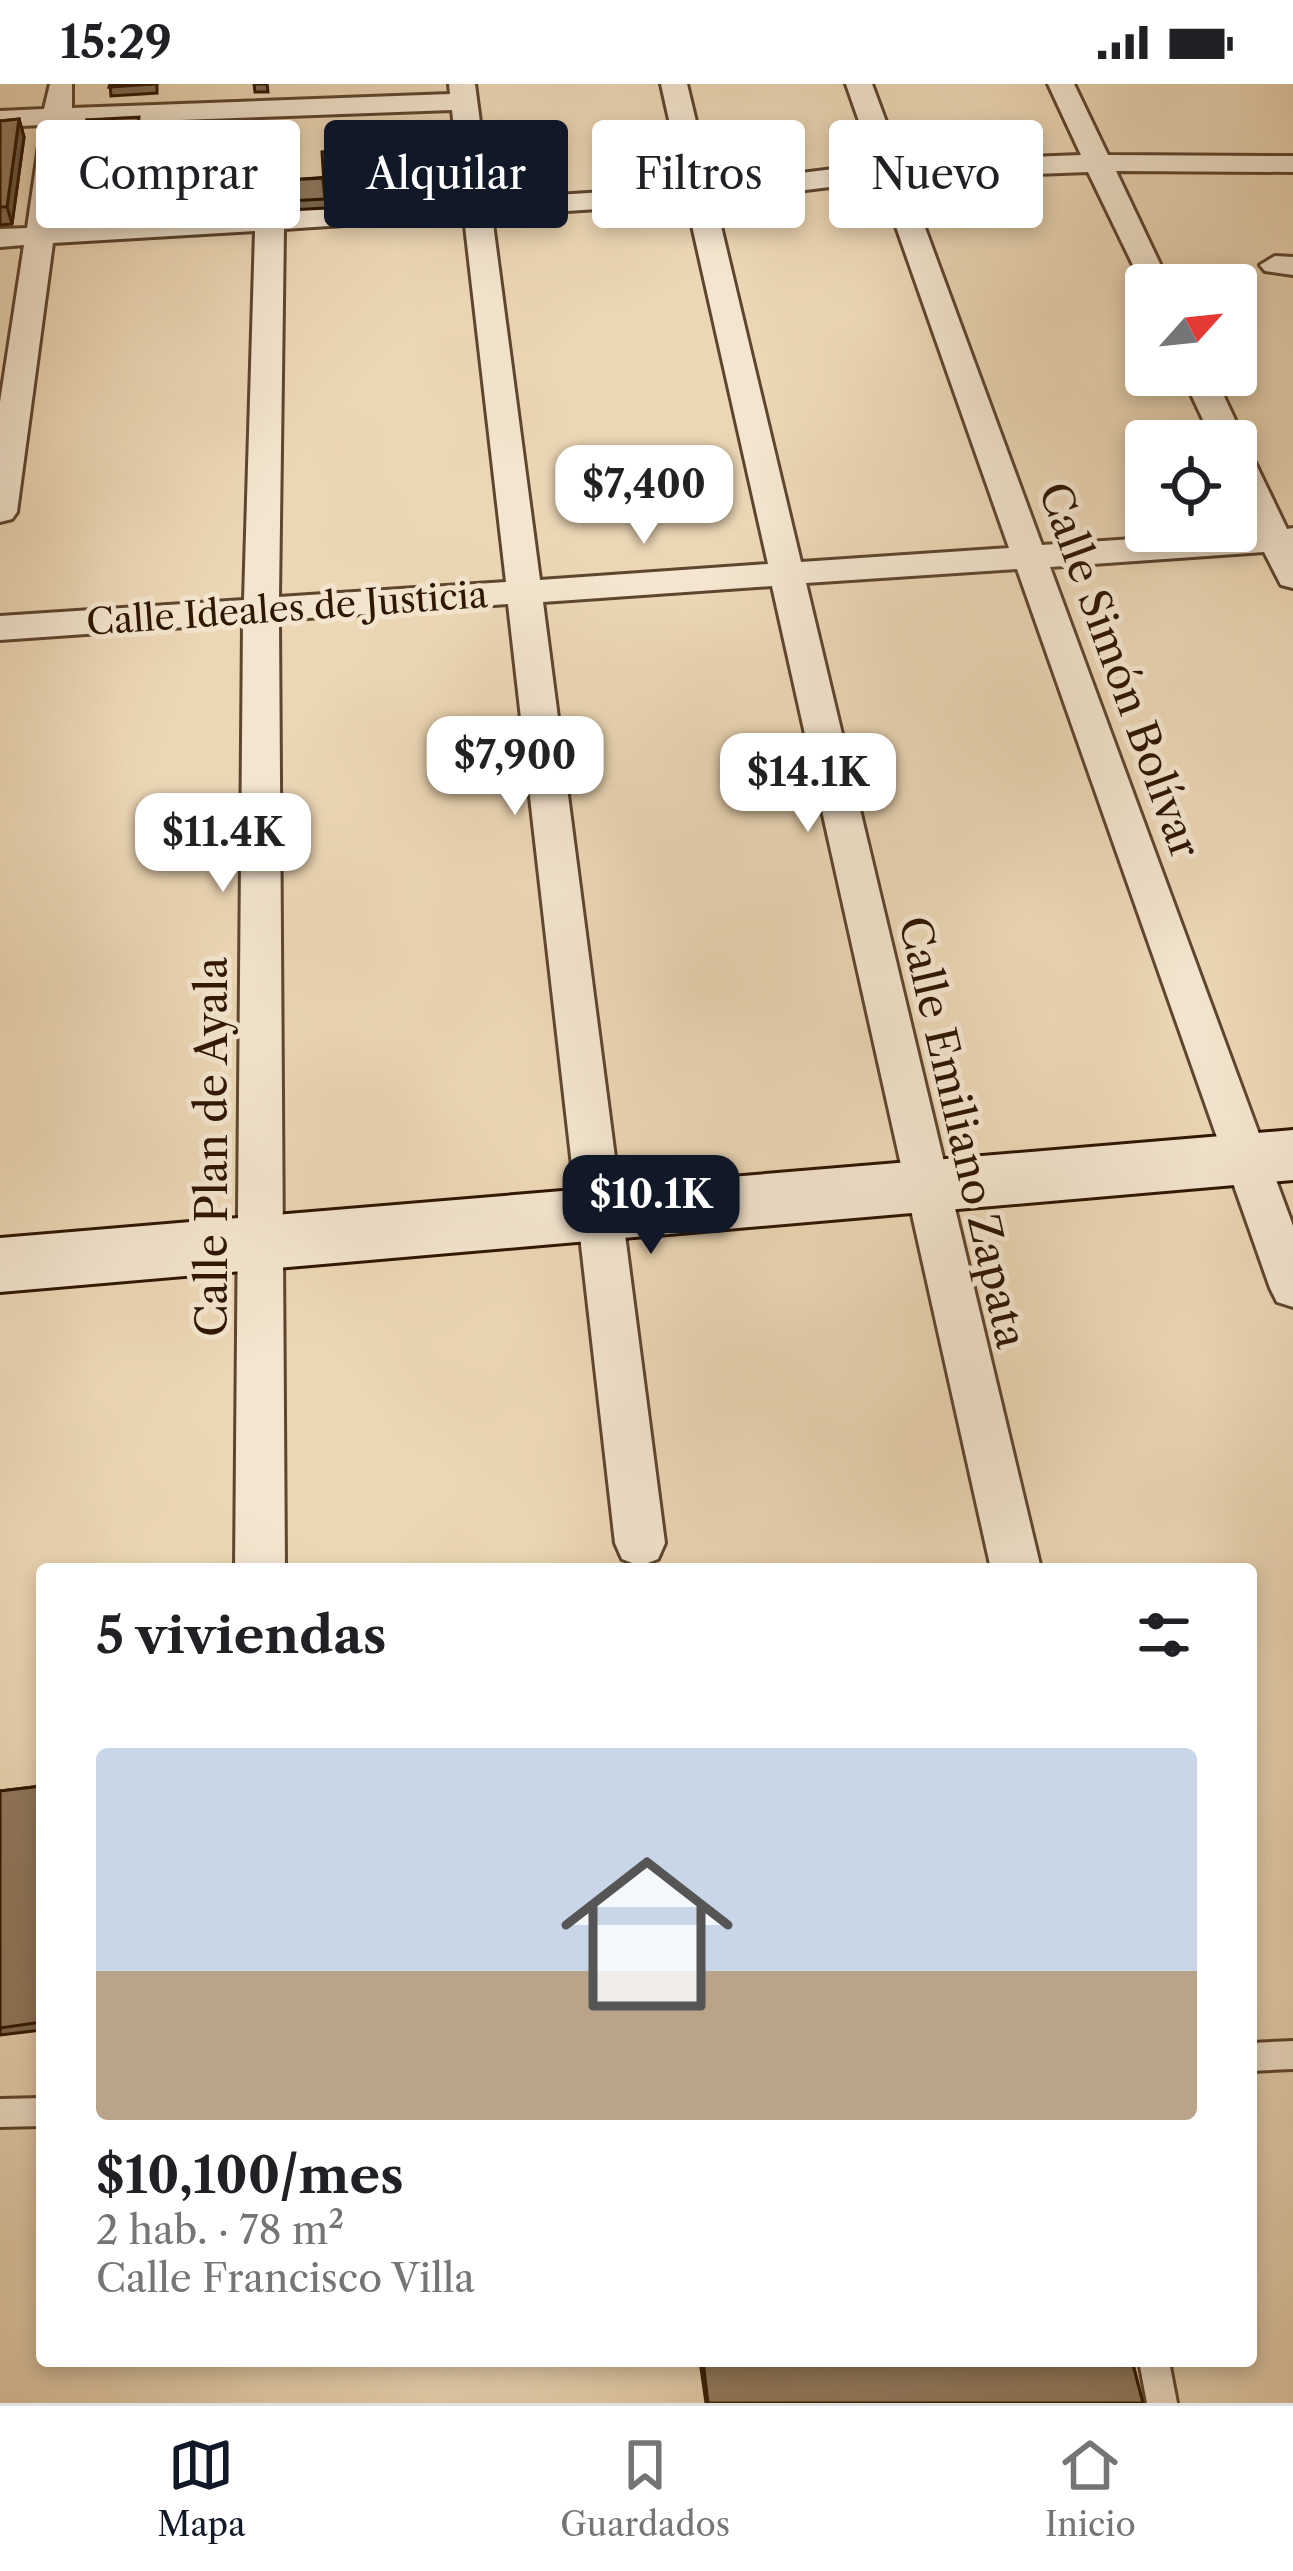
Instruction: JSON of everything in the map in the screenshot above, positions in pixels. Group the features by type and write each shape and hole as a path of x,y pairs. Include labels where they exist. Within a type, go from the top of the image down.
{"street":[{"path":"0,512 62,84"},
{"name":"Calle Emiliano Zapata","path":"674,84 683,120"},
{"name":"Calle Simón Bolívar","path":"859,84 871,120"},
{"path":"1061,84 1145,264"},
{"path":"0,119 463,92"},
{"path":"1043,165 1293,164"},
{"path":"0,238 162,228"},
{"name":"Calle Plan de Ayala","path":"260,1563 261,610 270,228"},
{"path":"480,228 596,1211 640,1543"},
{"name":"Calle Emiliano Zapata","path":"708,228 783,573 931,1186 1015,1563"},
{"name":"Calle Simón Bolívar","path":"910,228 1031,554 1271,1157 1293,1288"},
{"path":"1257,493 1284,540 1293,577"},
{"name":"Calle Ideales de Justicia","path":"0,628 1284,540"},
{"path":"0,1265 1271,1157"}],"lane":[{"path":"1257,2057 1293,2055"},
{"path":"0,2113 36,2112"},
{"path":"1155,2367 1162,2403"}],"building":[{"path":"19,119 7,207 0,207 0,121"},
{"path":"323,178 324,199 300,200 300,179"},
{"path":"36,1787 36,2023 0,2028 0,1791"},
{"path":"704,2367 1134,2367 1143,2403 708,2403"}]}
